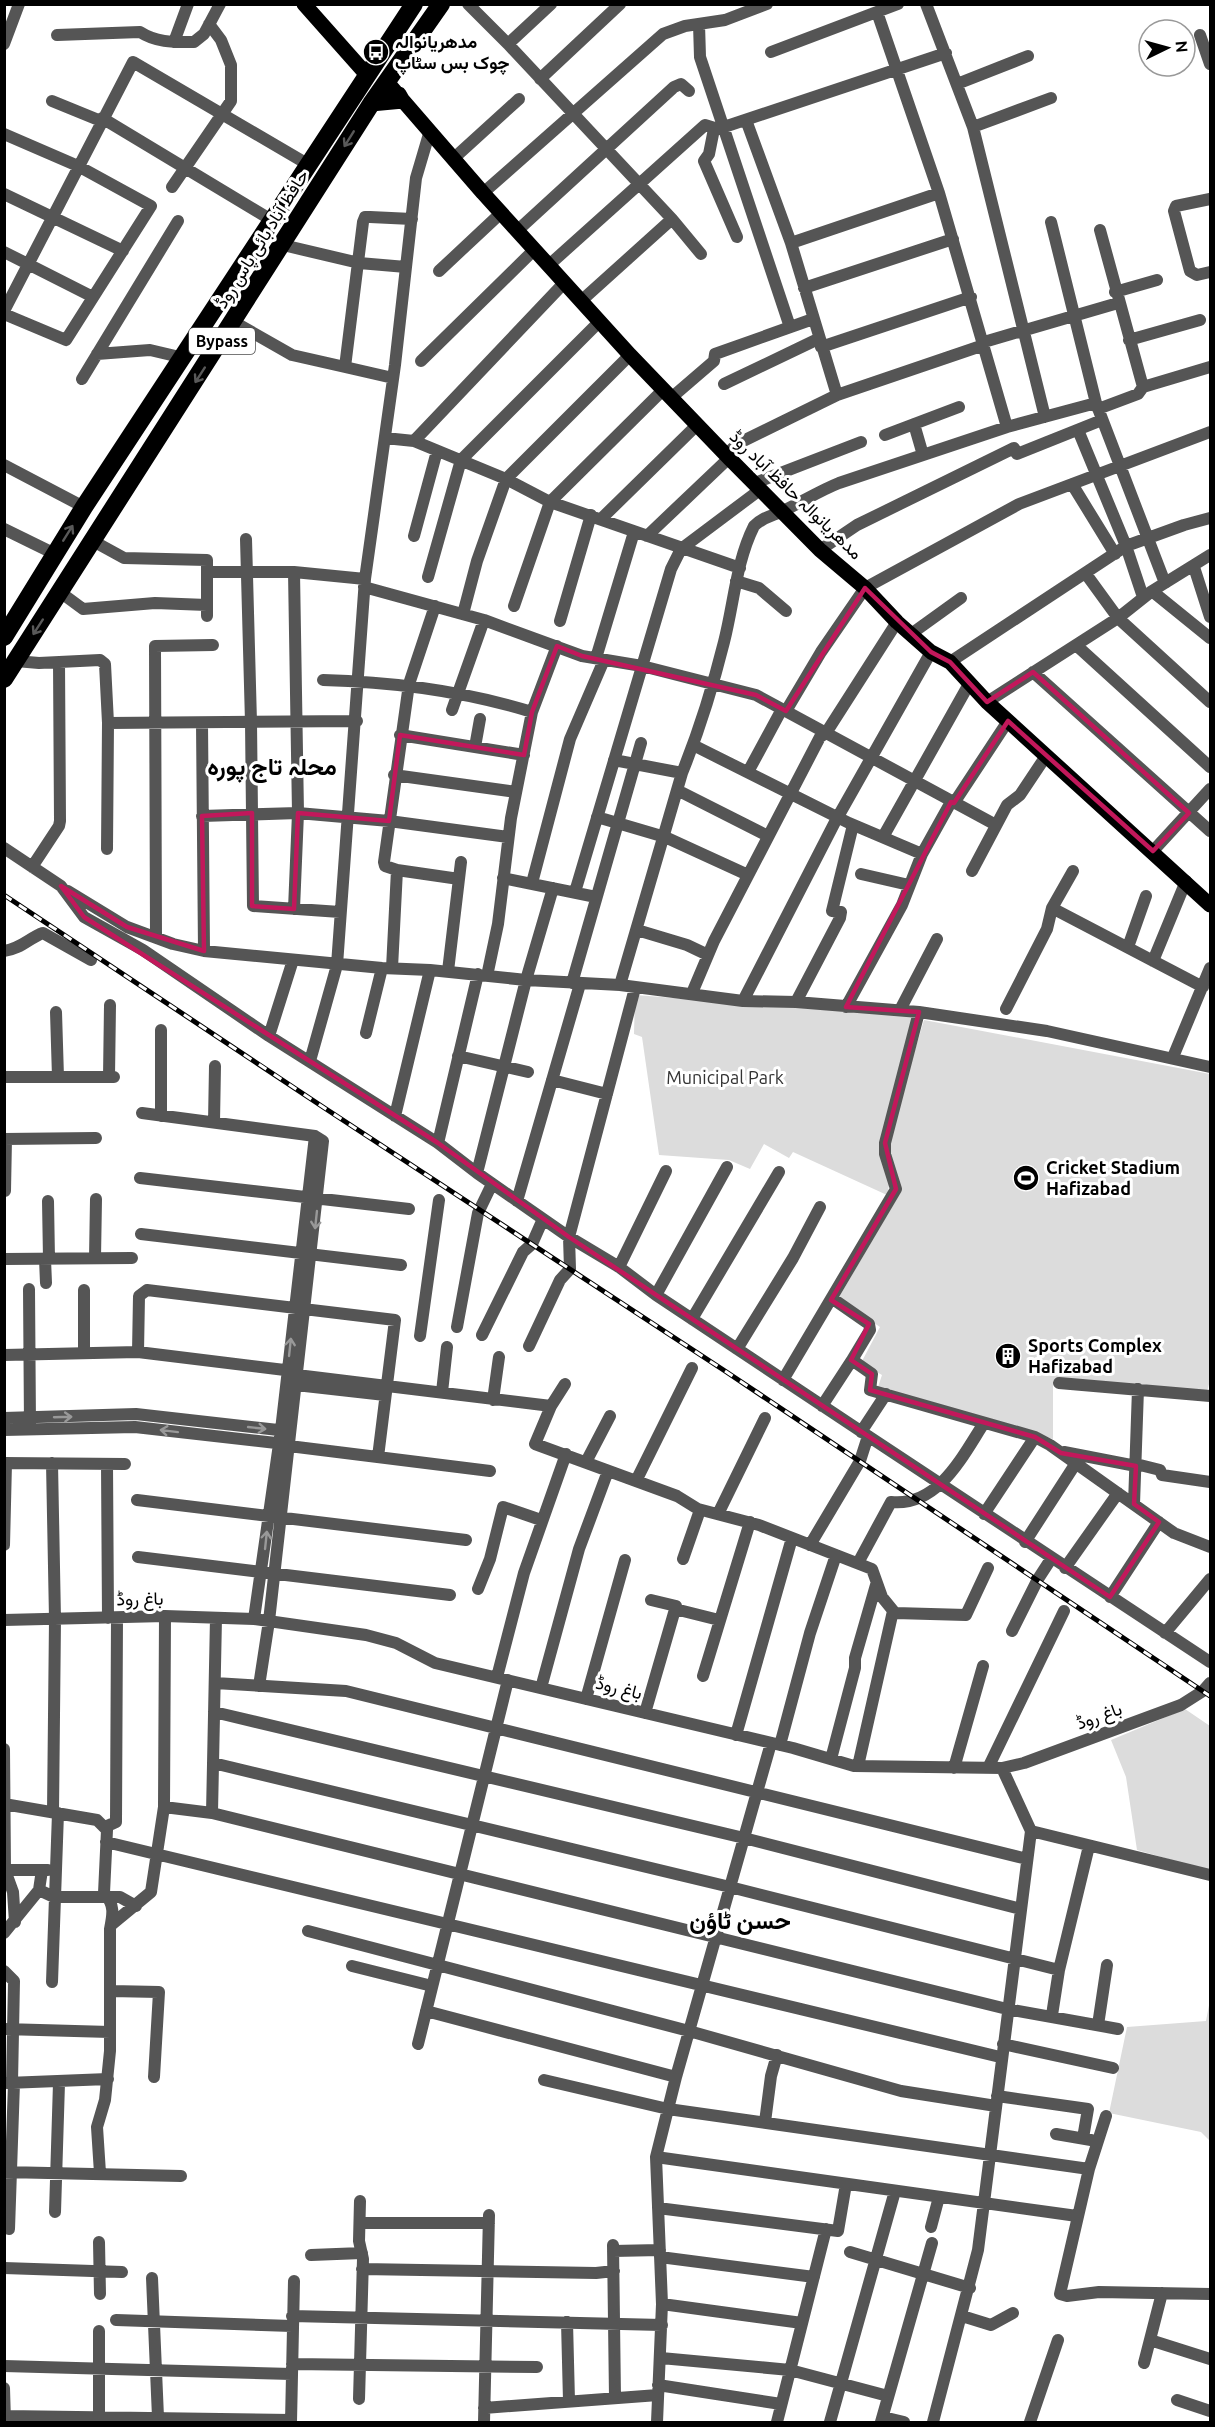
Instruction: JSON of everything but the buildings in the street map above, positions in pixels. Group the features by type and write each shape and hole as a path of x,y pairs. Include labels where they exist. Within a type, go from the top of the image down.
{"highway":[{"name":"حافظ آباد بائی پاس روڈ","path":"5,635 84,507 414,4"},
{"name":"حافظ آباد بائی پاس روڈ","path":"4,679 234,322 371,104 441,4"}],"main road":[{"path":"304,4 367,75"},
{"path":"347,55 364,62 380,56"},
{"path":"347,55 354,77 353,96"},
{"name":"مدھریانوالہ حافظ آباد روڈ","path":"390,76 403,101 429,134 630,355 727,457 820,550 865,588 897,622 931,652 950,662 987,702 1210,905"},
{"path":"371,104 403,101"}],"street":[{"path":"4,45 19,4"},
{"path":"174,42 188,4"},
{"path":"57,35 140,32 150,38 174,42 194,42 209,24 220,4"},
{"path":"468,4 672,219 701,254"},
{"path":"508,44 551,4"},
{"path":"540,79 620,4"},
{"path":"483,193 663,34 699,24 725,20 767,4"},
{"path":"771,52 898,4"},
{"path":"926,4 973,128 1045,417"},
{"path":"877,12 939,193 1007,427"},
{"path":"172,187 231,101 233,90 231,65 221,40 209,24"},
{"path":"699,24 700,57 718,128 790,327"},
{"path":"1200,35 1210,64"},
{"path":"549,265 703,126 710,124 718,128 746,120 945,53"},
{"path":"957,84 1028,56"},
{"path":"4,134 78,166 151,206 66,340 4,313 78,166 101,119 133,62 309,165"},
{"path":"518,230 674,87 681,84 688,91"},
{"path":"973,128 1051,98"},
{"path":"453,159 519,99"},
{"path":"52,101 101,119 273,221"},
{"path":"746,120 791,243 837,395"},
{"path":"718,128 710,154 704,161 737,237"},
{"path":"310,1061 337,964 357,721 365,583 393,378 416,178 429,134"},
{"path":"791,243 939,193"},
{"path":"4,194 123,251"},
{"path":"1210,199 1176,206 1174,212 1190,271 1197,275 1210,272"},
{"path":"439,271 501,213"},
{"path":"345,367 365,217 412,219"},
{"path":"581,301 672,219"},
{"path":"82,379 178,221"},
{"path":"1051,222 1099,411 1165,583"},
{"path":"1100,230 1116,297 1143,387"},
{"path":"804,288 953,239"},
{"path":"282,245 359,263 406,267"},
{"path":"421,362 534,249"},
{"path":"4,252 93,297"},
{"path":"647,536 738,444 837,395 981,346 984,342 1075,315 1157,280"},
{"path":"414,441 565,282"},
{"path":"724,384 820,343 970,297"},
{"path":"514,606 550,502 667,394 714,362 715,354 813,319"},
{"path":"1129,340 1200,320"},
{"path":"428,577 461,460 600,321"},
{"path":"234,322 292,355 393,378"},
{"path":"98,354 150,350 183,358"},
{"path":"463,614 477,561 506,478 630,355"},
{"path":"620,985 682,773 693,745 724,641 736,581 754,526 760,519 783,511 817,492 923,455 1045,417 1099,411 1138,394 1143,387 1210,368"},
{"path":"885,435 959,407"},
{"path":"820,550 857,525 1014,448 1017,454 1078,430 1099,411"},
{"path":"914,424 923,455"},
{"path":"560,621 596,517 697,425"},
{"path":"1078,430 1095,476 1147,594 1210,638"},
{"path":"748,772 784,710 865,588 1019,504 1210,432"},
{"path":"385,438 414,441 506,478 550,502 740,568"},
{"path":"575,892 671,569 681,549 758,486 861,442"},
{"path":"414,536 438,451"},
{"path":"4,465 84,507"},
{"path":"1072,484 1115,554"},
{"path":"950,662 1126,546 1210,518"},
{"path":"4,529 55,554"},
{"path":"532,883 570,739 600,659 634,532"},
{"path":"246,539 253,906 340,912"},
{"path":"60,592 83,609 155,603 207,610 207,560 124,558 93,541"},
{"path":"987,702 1118,618 1147,594 1210,555"},
{"path":"1194,567 1210,617"},
{"path":"208,572 294,572 365,583 484,620 582,657 642,666 756,695 996,825"},
{"path":"294,572 298,813 294,909"},
{"path":"1086,574 1118,618 1210,702"},
{"path":"736,581 759,588 786,611"},
{"path":"911,634 961,598"},
{"path":"435,606 408,684 399,735 385,866 397,870 459,879"},
{"path":"452,710 456,693 484,620"},
{"path":"692,993 748,875 820,737 826,733 897,622"},
{"path":"156,937 155,646 213,645"},
{"path":"1076,645 1210,766"},
{"path":"438,1143 458,1056 483,975 503,878 508,837 532,712 557,646"},
{"path":"743,1000 838,816 931,652"},
{"path":"16,661 103,660 108,723 107,849"},
{"path":"32,867 60,821 59,662"},
{"path":"1033,672 1210,831"},
{"path":"323,680 408,684 484,697 532,712"},
{"path":"883,837 969,684"},
{"path":"475,747 480,719"},
{"path":"108,723 357,721"},
{"path":"846,1007 902,905 922,854 952,802 1008,721"},
{"path":"202,723 204,951"},
{"path":"399,735 524,755"},
{"path":"517,1201 552,1080 596,897 641,743"},
{"path":"693,745 853,825 922,854"},
{"path":"972,871 1007,805 1020,795 1046,756"},
{"path":"614,760 682,773"},
{"path":"394,775 516,792"},
{"path":"1153,851 1210,789"},
{"path":"677,790 768,836"},
{"path":"202,816 252,813 348,816 508,837"},
{"path":"597,817 665,837 748,875"},
{"path":"796,1002 842,912 832,911 853,825"},
{"path":"4,848 127,927 204,951 337,964 448,971 526,980 620,985 743,1000 919,1012 1047,1031 1210,1067"},
{"path":"448,971 461,862"},
{"path":"366,1033 387,968 397,870"},
{"path":"1006,1008 1047,929 1052,908 1072,871"},
{"path":"861,874 909,885"},
{"path":"503,878 596,897"},
{"path":"1153,961 1185,881"},
{"path":"61,886 84,917 143,950 269,1036 438,1143 543,1220 619,1267 656,1295 1025,1542 1210,1662"},
{"path":"477,1173 526,980 553,888"},
{"path":"1128,947 1146,896"},
{"path":"1052,908 1203,987"},
{"path":"637,930 687,945 708,956"},
{"path":"4,951 23,946 35,936 43,933 91,960"},
{"path":"900,1010 937,939"},
{"path":"269,1036 293,960"},
{"path":"1173,1057 1210,968"},
{"path":"395,1116 430,970"},
{"path":"529,1346 560,1280 570,1269 569,1237 634,988"},
{"path":"4,1077 111,1077 110,1005"},
{"path":"56,1012 58,1077"},
{"path":"783,1380 896,1189 885,1154 885,1143 919,1012"},
{"path":"161,1030 161,1116"},
{"path":"458,1056 528,1072"},
{"path":"214,1122 215,1066"},
{"path":"552,1080 607,1094"},
{"path":"142,1113 319,1138 299,1309 295,1375 286,1431 281,1518 269,1572 254,1619"},
{"path":"5,1191 5,1139 96,1138"},
{"path":"656,1295 727,1167"},
{"path":"619,1267 666,1171"},
{"path":"692,1319 779,1172"},
{"path":"140,1178 409,1209"},
{"path":"457,1327 478,1213 492,1184"},
{"path":"95,1258 96,1199"},
{"path":"420,1336 439,1200"},
{"path":"46,1283 48,1201"},
{"path":"737,1349 793,1258 820,1207"},
{"path":"482,1335 523,1252 532,1244 543,1220"},
{"path":"141,1234 401,1265"},
{"path":"4,1260 132,1258"},
{"path":"29,1289 30,1424"},
{"path":"84,1290 84,1352"},
{"path":"138,1352 139,1296 147,1290 394,1320 378,1456"},
{"path":"822,1406 870,1330 869,1324 832,1299"},
{"path":"442,1392 447,1347"},
{"path":"4,1355 138,1352 387,1390 442,1392 551,1406"},
{"path":"493,1400 499,1357"},
{"path":"852,1360 872,1374 870,1390 1035,1437 1076,1463 1174,1533 1210,1547"},
{"path":"636,1481 692,1368"},
{"path":"1059,1383 1210,1396"},
{"path":"565,1384 551,1406 535,1444 677,1496 700,1510 750,1522 858,1563 876,1573 876,1585 855,1658 855,1668 831,1759"},
{"path":"1134,1504 1138,1389"},
{"path":"810,1545 860,1461 864,1434 886,1395"},
{"path":"586,1462 610,1416"},
{"path":"4,1418 30,1424"},
{"path":"718,1514 765,1418"},
{"path":"4,1430 30,1424 135,1421 286,1431"},
{"path":"135,1421 286,1445 490,1471"},
{"path":"858,1563 891,1502 907,1503 919,1500 940,1485 984,1423"},
{"path":"984,1514 1035,1437"},
{"path":"259,1686 269,1621 268,1516 286,1445"},
{"path":"1061,1453 1136,1465 1160,1470 1162,1475 1210,1482"},
{"path":"418,2044 484,1776 495,1729 502,1678 541,1520 566,1454"},
{"path":"4,1545 5,1463 125,1464"},
{"path":"4,1933 39,1890 48,1870 55,1813 52,1463"},
{"path":"1025,1542 1076,1463"},
{"path":"105,1827 116,1822 107,1464"},
{"path":"541,1688 579,1549 608,1471"},
{"path":"1065,1568 1118,1493"},
{"path":"137,1500 466,1540"},
{"path":"478,1589 490,1559 503,1507 541,1520"},
{"path":"683,1559 700,1510"},
{"path":"703,1676 750,1522"},
{"path":"1110,1597 1159,1522"},
{"path":"736,1735 792,1538"},
{"path":"657,2422 662,2304 656,2157 676,2077 744,1838 836,1555"},
{"path":"138,1557 450,1595"},
{"path":"1012,1631 1038,1579 1052,1559"},
{"path":"586,1699 625,1560"},
{"path":"876,1585 895,1613 966,1615 987,1568"},
{"path":"1166,1633 1210,1580"},
{"path":"645,1713 676,1606 651,1600"},
{"path":"675,1609 719,1620"},
{"path":"858,1766 893,1611"},
{"path":"988,1768 1064,1611"},
{"path":"111,1925 151,1892 164,1807 165,1616"},
{"name":"باغ روڈ","path":"4,1620 165,1616 254,1619 366,1635 396,1643 435,1663 776,1744 858,1766 1002,1768 1024,1763 1181,1705 1210,1683"},
{"path":"212,1813 216,1618"},
{"path":"954,1768 983,1666"},
{"path":"215,1683 346,1691 1027,1859"},
{"path":"214,1712 744,1838 1021,1910"},
{"path":"4,1749 5,1870 13,1892 15,1922"},
{"path":"213,1763 730,1887 1059,1970"},
{"path":"933,2422 970,2288 978,2250 1030,1831 1002,1768"},
{"path":"5,1804 97,1820 105,1827 104,1893 112,1902 111,1991 108,2079 97,2127 100,2173"},
{"path":"164,1807 212,1813 1007,2009 1052,2015 1118,2029"},
{"path":"1030,1831 1210,1875"},
{"path":"106,1842 703,1984 1002,2051 1113,2068"},
{"path":"1052,2015 1059,1970 1089,1846"},
{"path":"5,1870 48,1870"},
{"path":"48,1870 54,1897 52,1982"},
{"path":"39,1890 54,1897 120,1897 136,1906"},
{"path":"308,1931 689,2031 923,2096 1088,2109 1083,2138"},
{"path":"1098,2025 1107,1965"},
{"path":"352,1966 432,1986"},
{"path":"4,1971 14,1981 9,2029 9,2229"},
{"path":"111,1991 159,1992 154,2077"},
{"path":"426,2011 676,2077"},
{"path":"9,2029 110,2032"},
{"path":"765,2122 771,2076 777,2055"},
{"path":"10,2083 59,2083 108,2079"},
{"path":"544,2080 668,2109 1089,2169"},
{"path":"55,2212 59,2083"},
{"path":"1106,2116 1077,2216 1059,2290 1061,2296 1099,2292 1210,2294"},
{"path":"1056,2134 1098,2141"},
{"path":"656,2157 1077,2216"},
{"path":"8,2172 181,2176"},
{"path":"658,2208 838,2231 846,2184"},
{"path":"830,2422 895,2191"},
{"path":"931,2228 939,2198"},
{"path":"359,2399 362,2269 360,2201"},
{"path":"360,2223 489,2219 484,2422"},
{"path":"777,2422 826,2229"},
{"path":"99,2242 100,2294"},
{"path":"904,2422 882,2420 932,2243"},
{"path":"615,2397 613,2248 813,2277"},
{"path":"850,2252 970,2288"},
{"path":"311,2255 362,2253"},
{"path":"4,2268 122,2272"},
{"path":"362,2269 488,2269 596,2273 614,2271"},
{"path":"152,2278 152,2321 158,2417"},
{"path":"5,2416 99,2420 158,2417 291,2422 294,2281"},
{"path":"1144,2363 1162,2294"},
{"path":"662,2304 802,2324"},
{"path":"962,2316 991,2325 1013,2313"},
{"path":"116,2320 292,2321 361,2316 662,2325"},
{"path":"567,2322 569,2401"},
{"path":"99,2331 99,2420"},
{"path":"1030,2422 1058,2340"},
{"path":"1150,2340 1210,2359"},
{"path":"661,2358 790,2370 888,2396"},
{"path":"4,2366 156,2370 359,2366 537,2367"},
{"path":"4,2388 5,2422"},
{"path":"484,2408 615,2397 658,2390 782,2404"},
{"path":"1177,2400 1210,2411"}],"highlighted area":[{"path":"865,588 931,652 950,662 987,702 1033,672 1189,813 1153,851 1008,721 954,803 951,802 846,1007 919,1012 885,1143 896,1189 831,1300 869,1324 851,1360 872,1374 870,1390 1035,1437 1061,1453 1136,1466 1134,1504 1159,1522 1110,1597 569,1237 438,1143 84,917 61,886 127,927 204,951 202,816 252,813 252,906 294,909 298,813 389,821 400,735 524,755 532,712 557,646 582,656 756,695 786,711"}],"green space":[{"name":"Municipal Park","path":"635,995 914,1016 879,1153 890,1181 887,1195 793,1152 789,1158 764,1144 750,1169 729,1160 659,1155 642,1037 634,1034"},
{"path":"924,1020 1210,1074 1210,1380 1207,1392 1053,1380 1053,1439 878,1387 882,1375 861,1363 880,1327 838,1299 901,1191 891,1162 890,1133"},
{"path":"1185,1709 1210,1726 1210,1871 1137,1850 1126,1777 1111,1740"},
{"path":"1210,2000 1210,2141 1201,2132 1109,2113 1127,2027 1206,2021"}],"railway":[{"path":"4,895 725,1371 1210,1696"}],"place":[{"name":"مدھریانوالہ چوک بس سٹاپ","path":"376,52"},
{"name":"Cricket Stadium Hafizabad","path":"1026,1178"},
{"name":"Sports Complex Hafizabad","path":"1008,1356"}],"district":[{"name":"محلہ تاج پورہ","path":"272,767"},
{"name":"حسن ٹاؤن","path":"740,1921"}]}
